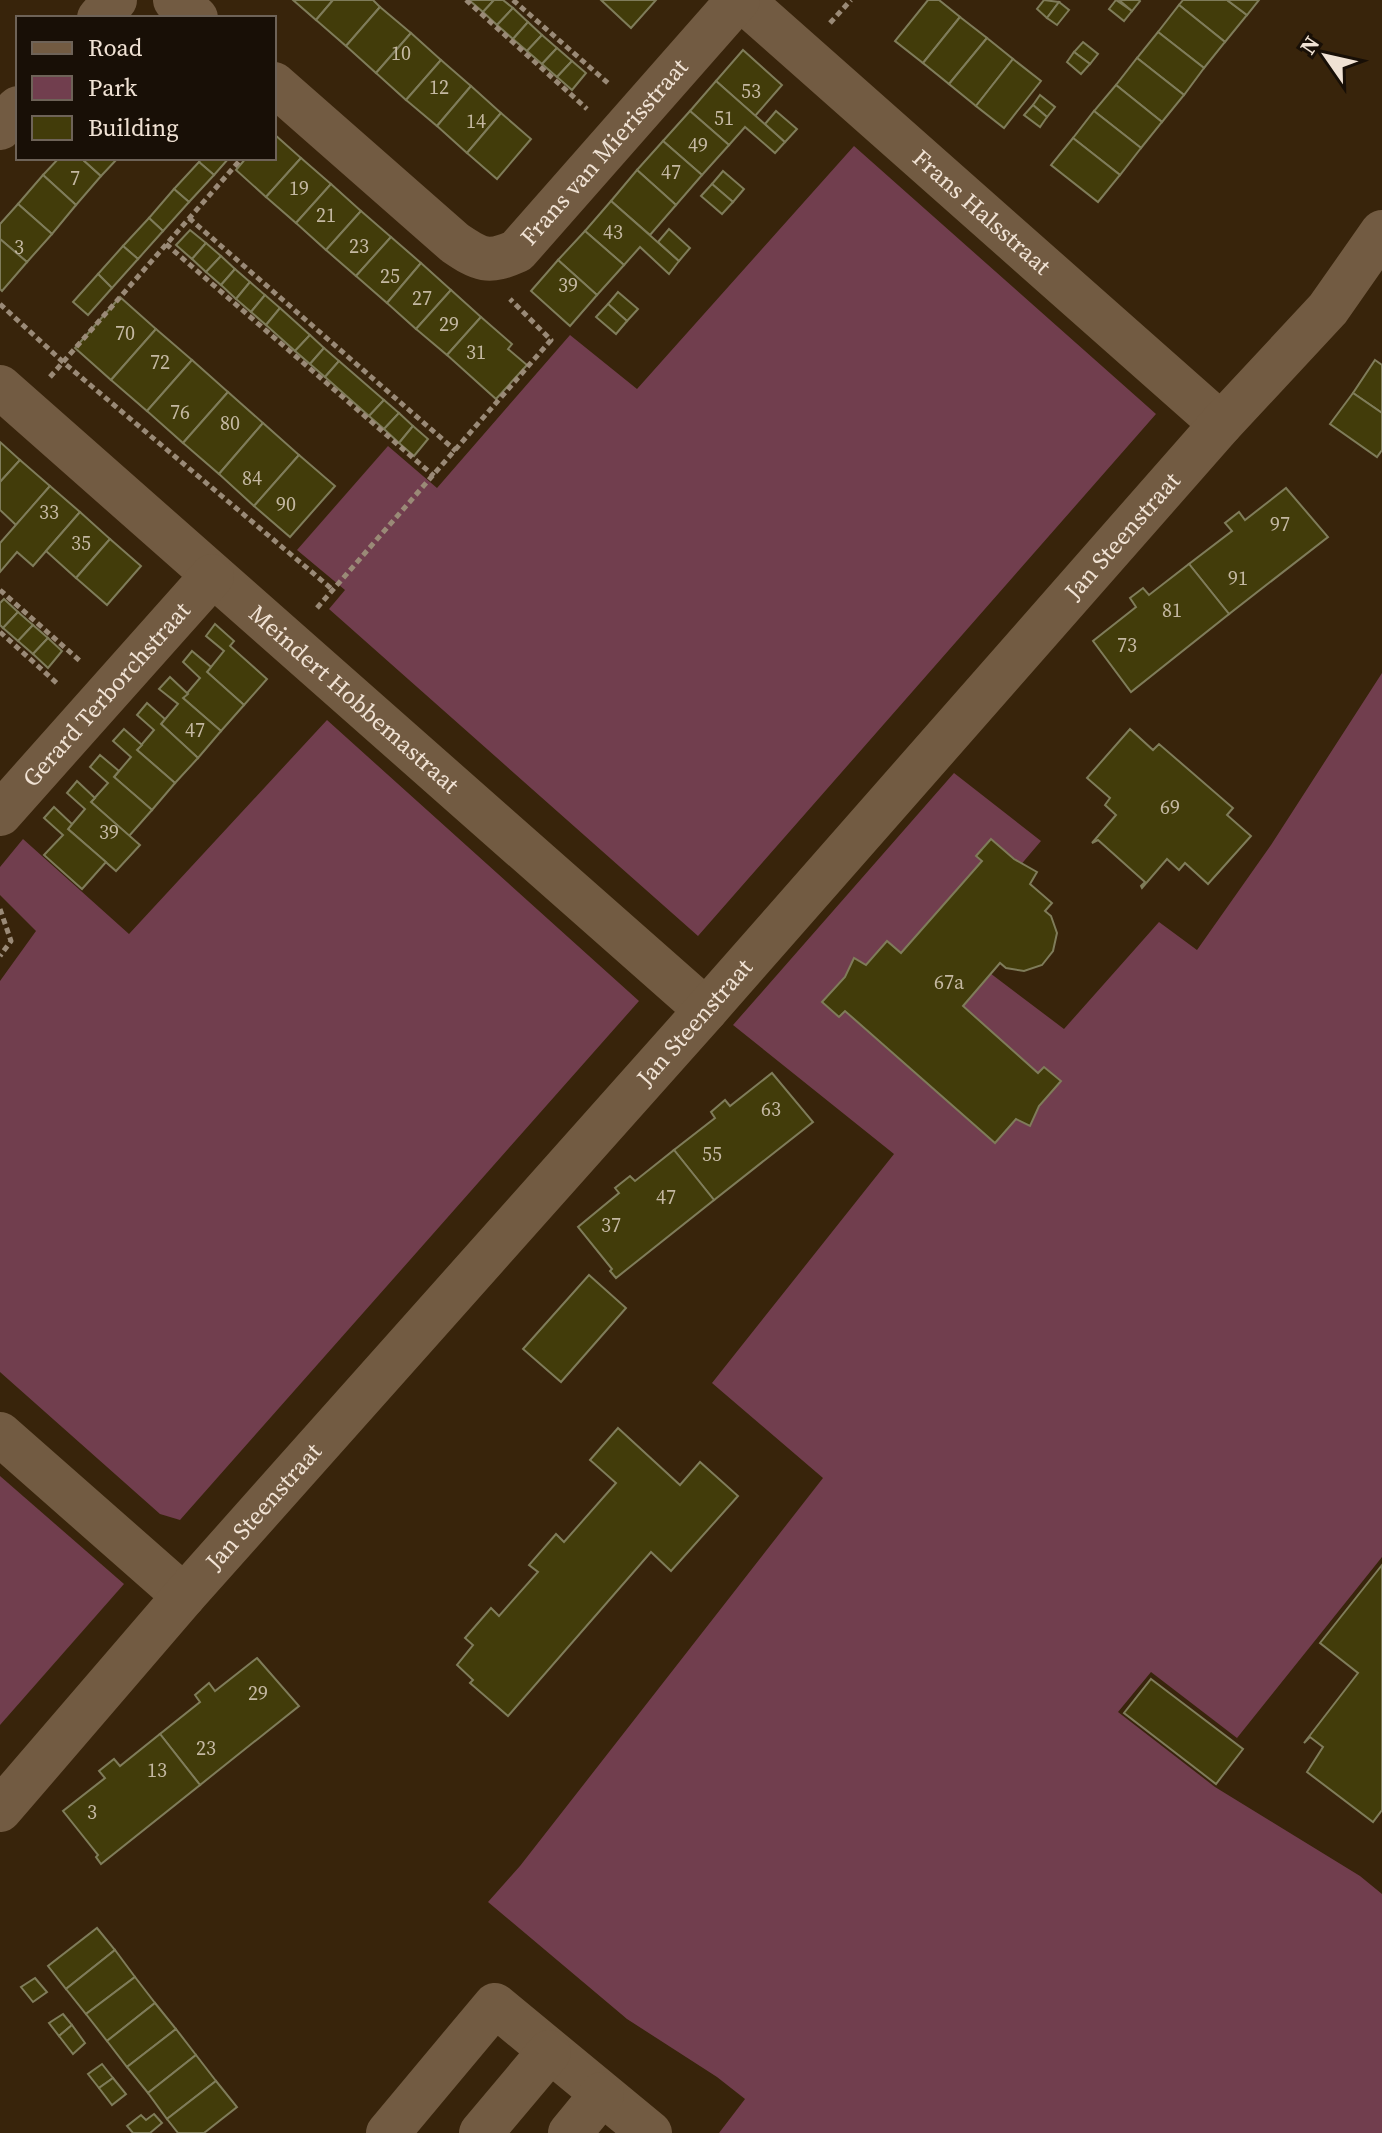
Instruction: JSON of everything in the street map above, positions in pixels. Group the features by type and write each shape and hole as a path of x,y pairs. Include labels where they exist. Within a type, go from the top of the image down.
{"street":[{"path":"101,16 115,0"},
{"path":"175,0 194,16"},
{"name":"Frans van Mierisstraat","path":"276,86 455,243 475,256 495,261 517,251 740,0"},
{"name":"Frans Halsstraat","path":"740,0 1221,424"},
{"path":"0,128 16,110"},
{"name":"Jan Steenstraat","path":"0,1810 184,1596 706,1010 1221,424 1328,309 1382,232"},
{"name":"Meindert Hobbemastraat","path":"12,398 706,1010"},
{"name":"Gerard Terborchstraat","path":"0,814 212,576"},
{"path":"0,1434 184,1596"},
{"path":"388,2133 495,2005 650,2133"},
{"path":"481,2133 549,2052"},
{"path":"570,2133 602,2094"}],"path":[{"path":"466,0 629,124"},
{"path":"513,0 629,124"},
{"path":"12,398 63,362 240,160"},
{"path":"189,218 456,451"},
{"path":"166,244 434,476"},
{"path":"287,642 551,340 500,288 495,261"},
{"path":"0,304 63,362 333,590"},
{"path":"0,590 102,701"},
{"path":"0,632 102,701"},
{"path":"0,909 11,941 0,956"}],"green space":[{"path":"854,146 1156,414 698,936 329,609 345,590 297,550 388,446 437,488 570,335 637,389"},
{"path":"1382,673 1382,1557 1237,1738 1151,1672 1118,1712 1215,1787 1360,1876 1382,1894 1382,2133 719,2133 745,2099 717,2077 627,2019 488,1902 520,1866 823,1478 712,1383 894,1154 733,1025 954,773 1041,841 953,945 1064,1029 1159,922 1197,950 1271,845"},
{"path":"327,720 639,1001 180,1520 160,1514 0,1372 0,981 36,931 0,895 0,867 23,839 129,934"},
{"path":"0,1476 124,1584 0,1725"}],"building":[{"path":"293,0 333,0 316,20"},
{"path":"333,0 373,0 380,7 346,46 316,20"},
{"path":"469,0 494,0 483,12"},
{"path":"494,0 503,0 513,8 497,25 483,12"},
{"path":"601,0 656,0 631,28"},
{"path":"928,0 939,0 960,17 923,63 895,41"},
{"path":"1044,0 1059,2 1047,18 1037,9"},
{"path":"1116,0 1132,11 1124,21 1109,9"},
{"path":"1119,0 1139,0 1140,1 1132,11"},
{"path":"1183,0 1227,0 1247,15 1225,42 1179,5"},
{"path":"1227,0 1259,0 1247,15"},
{"path":"1059,2 1069,10 1057,25 1047,18"},
{"path":"1179,5 1225,42 1204,68 1158,32"},
{"path":"380,7 411,33 376,73 346,46"},
{"path":"513,8 528,22 513,39 497,25"},
{"path":"960,17 987,38 949,84 923,63"},
{"path":"528,22 542,35 527,51 513,39"},
{"path":"1158,32 1204,68 1184,95 1137,58"},
{"path":"411,33 441,60 406,100 376,73"},
{"path":"542,35 557,48 542,64 527,51"},
{"path":"987,38 1013,59 976,106 949,84"},
{"path":"1083,42 1098,54 1090,64 1074,52"},
{"path":"557,48 572,61 557,77 542,64"},
{"path":"743,50 782,85 755,116 716,81"},
{"path":"1074,52 1090,64 1081,74 1067,62"},
{"path":"1137,58 1184,95 1162,122 1116,85"},
{"path":"1013,59 1041,81 1004,128 976,106"},
{"path":"441,60 471,86 437,126 406,100"},
{"path":"572,61 586,73 572,90 557,77"},
{"path":"716,81 785,142 775,153 745,127 729,145 690,111"},
{"path":"1116,85 1162,122 1141,148 1094,111"},
{"path":"471,86 501,113 467,153 437,126"},
{"path":"1040,95 1055,107 1047,117 1033,105"},
{"path":"1033,105 1047,117 1040,127 1024,115"},
{"path":"690,111 729,145 702,175 663,141"},
{"path":"776,111 797,129 785,142 765,124"},
{"path":"1094,111 1141,148 1120,175 1073,138"},
{"path":"501,113 531,139 497,179 467,153"},
{"path":"276,136 301,158 266,197 236,170 244,160 276,160"},
{"path":"1073,138 1120,175 1098,202 1051,165"},
{"path":"663,141 702,175 676,205 637,170"},
{"path":"301,158 331,184 296,223 266,197"},
{"path":"57,160 83,160 101,176 76,205 43,175"},
{"path":"83,160 116,160 101,176"},
{"path":"200,160 227,160 214,175 199,162"},
{"path":"199,162 214,175 189,202 174,189"},
{"path":"637,170 676,205 650,235 611,201"},
{"path":"723,171 744,189 733,202 712,184"},
{"path":"43,175 76,205 52,234 18,204"},
{"path":"331,184 361,211 326,250 296,223"},
{"path":"712,184 733,202 722,214 701,196"},
{"path":"174,189 189,202 163,231 149,218"},
{"path":"611,201 679,261 669,274 640,247 624,265 585,231"},
{"path":"18,204 52,234 27,262 0,239 0,224"},
{"path":"361,211 391,237 356,276 326,250"},
{"path":"149,218 163,231 138,259 123,246"},
{"path":"669,229 690,248 679,261 658,242"},
{"path":"190,230 206,243 192,259 176,245"},
{"path":"585,231 624,265 597,295 558,260"},
{"path":"391,237 421,263 387,303 356,276"},
{"path":"0,239 27,262 2,291 0,289"},
{"path":"206,243 221,256 206,272 192,259"},
{"path":"123,246 138,259 112,288 98,274"},
{"path":"221,256 235,269 221,285 206,272"},
{"path":"558,260 597,295 570,326 531,291"},
{"path":"421,263 451,290 416,329 387,303"},
{"path":"235,269 250,282 236,299 221,285"},
{"path":"98,274 112,288 88,315 73,302"},
{"path":"250,282 265,295 251,312 236,299"},
{"path":"451,290 481,317 447,355 416,329"},
{"path":"618,292 638,309 627,321 608,304"},
{"path":"265,295 280,308 266,325 251,312"},
{"path":"120,297 156,329 111,380 75,348"},
{"path":"608,304 627,321 616,334 596,317"},
{"path":"280,308 310,335 295,351 266,325"},
{"path":"481,317 512,344 508,349 527,365 496,399 447,355"},
{"path":"156,329 192,360 147,411 111,380"},
{"path":"310,335 324,348 310,364 295,351"},
{"path":"324,348 339,361 325,377 310,364"},
{"path":"192,360 228,392 183,443 147,411"},
{"path":"1375,360 1382,365 1382,413 1353,393"},
{"path":"339,361 384,400 369,416 325,377"},
{"path":"228,392 263,423 219,474 183,443"},
{"path":"1353,393 1382,413 1382,450 1377,457 1330,424"},
{"path":"384,400 399,413 384,429 369,416"},
{"path":"399,413 413,426 399,443 384,429"},
{"path":"263,423 299,455 254,506 219,474"},
{"path":"413,426 428,439 414,456 399,443"},
{"path":"0,442 20,460 0,482"},
{"path":"299,455 335,486 290,537 254,506"},
{"path":"20,460 50,486 16,525 0,510 0,482"},
{"path":"50,486 80,512 33,566 17,552 0,572 0,543"},
{"path":"1286,488 1328,537 1229,614 1189,564 1232,531 1225,523 1239,512 1245,520"},
{"path":"80,512 110,539 76,578 46,551"},
{"path":"110,539 141,566 107,605 76,578"},
{"path":"1189,564 1229,614 1131,692 1093,641 1136,607 1130,598 1143,588 1149,595"},
{"path":"4,599 18,612 3,628 0,625 0,603"},
{"path":"18,612 33,625 18,641 3,628"},
{"path":"215,624 234,641 230,646 267,679 244,705 207,672 224,651 206,636"},
{"path":"33,625 48,638 33,654 18,641"},
{"path":"48,638 62,651 48,668 33,654"},
{"path":"192,651 211,667 207,672 244,705 221,731 183,698 200,678 183,662"},
{"path":"170,677 188,694 183,698 221,731 198,758 161,724 178,704 159,689"},
{"path":"147,703 165,719 161,724 198,758 175,783 137,750 154,730 137,715"},
{"path":"124,729 142,745 137,750 175,783 152,810 114,777 131,757 113,741"},
{"path":"1130,729 1153,750 1159,744 1233,808 1227,815 1251,836 1208,884 1185,863 1179,870 1167,859 1142,888 1145,882 1098,840 1092,843 1116,815 1105,805 1110,798 1087,778"},
{"path":"100,755 119,771 114,777 152,810 129,836 91,802 108,783 90,767"},
{"path":"77,781 95,798 91,802 140,845 116,871 68,829 85,809 67,793"},
{"path":"54,807 72,824 68,829 106,862 82,889 44,855 63,835 44,818"},
{"path":"991,839 1014,859 1037,872 1030,884 1052,903 1045,911 1051,916 1057,933 1053,951 1042,965 1024,971 1006,968 1000,963 963,1006 1038,1073 1044,1067 1061,1081 1039,1106 1030,1126 1016,1119 995,1143 845,1011 839,1017 822,1002 845,977 854,958 866,965 887,941 901,953 982,861 976,856"},
{"path":"772,1073 813,1122 714,1200 674,1150 715,1118 711,1112 725,1100 730,1106"},
{"path":"674,1150 714,1200 616,1278 578,1227 619,1193 615,1188 630,1176 635,1181"},
{"path":"589,1275 626,1308 561,1382 523,1349"},
{"path":"618,1428 680,1485 700,1462 738,1496 671,1571 651,1552 508,1716 470,1683 473,1680 457,1665 473,1645 465,1638 491,1608 499,1616 538,1572 529,1565 556,1534 564,1542 616,1483 590,1460"},
{"path":"1382,1565 1382,1810 1373,1822 1307,1772 1323,1747 1310,1737 1304,1743 1358,1673 1320,1643"},
{"path":"257,1658 299,1706 200,1785 160,1734 200,1702 195,1695 209,1683 215,1691"},
{"path":"1151,1679 1243,1749 1216,1784 1124,1713"},
{"path":"160,1734 200,1785 101,1864 96,1857 98,1855 63,1811 105,1778 99,1771 114,1759 120,1766"},
{"path":"97,1928 115,1950 66,1989 48,1966"},
{"path":"115,1950 135,1977 86,2014 66,1989"},
{"path":"135,1977 155,2003 107,2041 86,2014"},
{"path":"35,1978 47,1992 33,2002 21,1987"},
{"path":"155,2003 176,2029 127,2067 107,2041"},
{"path":"63,2014 72,2025 59,2036 49,2023"},
{"path":"72,2025 85,2043 73,2054 59,2036"},
{"path":"176,2029 196,2055 148,2093 127,2067"},
{"path":"196,2055 216,2081 167,2119 148,2093"},
{"path":"102,2064 113,2078 99,2088 88,2074"},
{"path":"113,2078 126,2094 112,2105 99,2088"},
{"path":"216,2081 237,2107 204,2133 178,2133 167,2119"},
{"path":"154,2114 162,2123 150,2133 133,2133 127,2126 141,2115 146,2120"}]}
